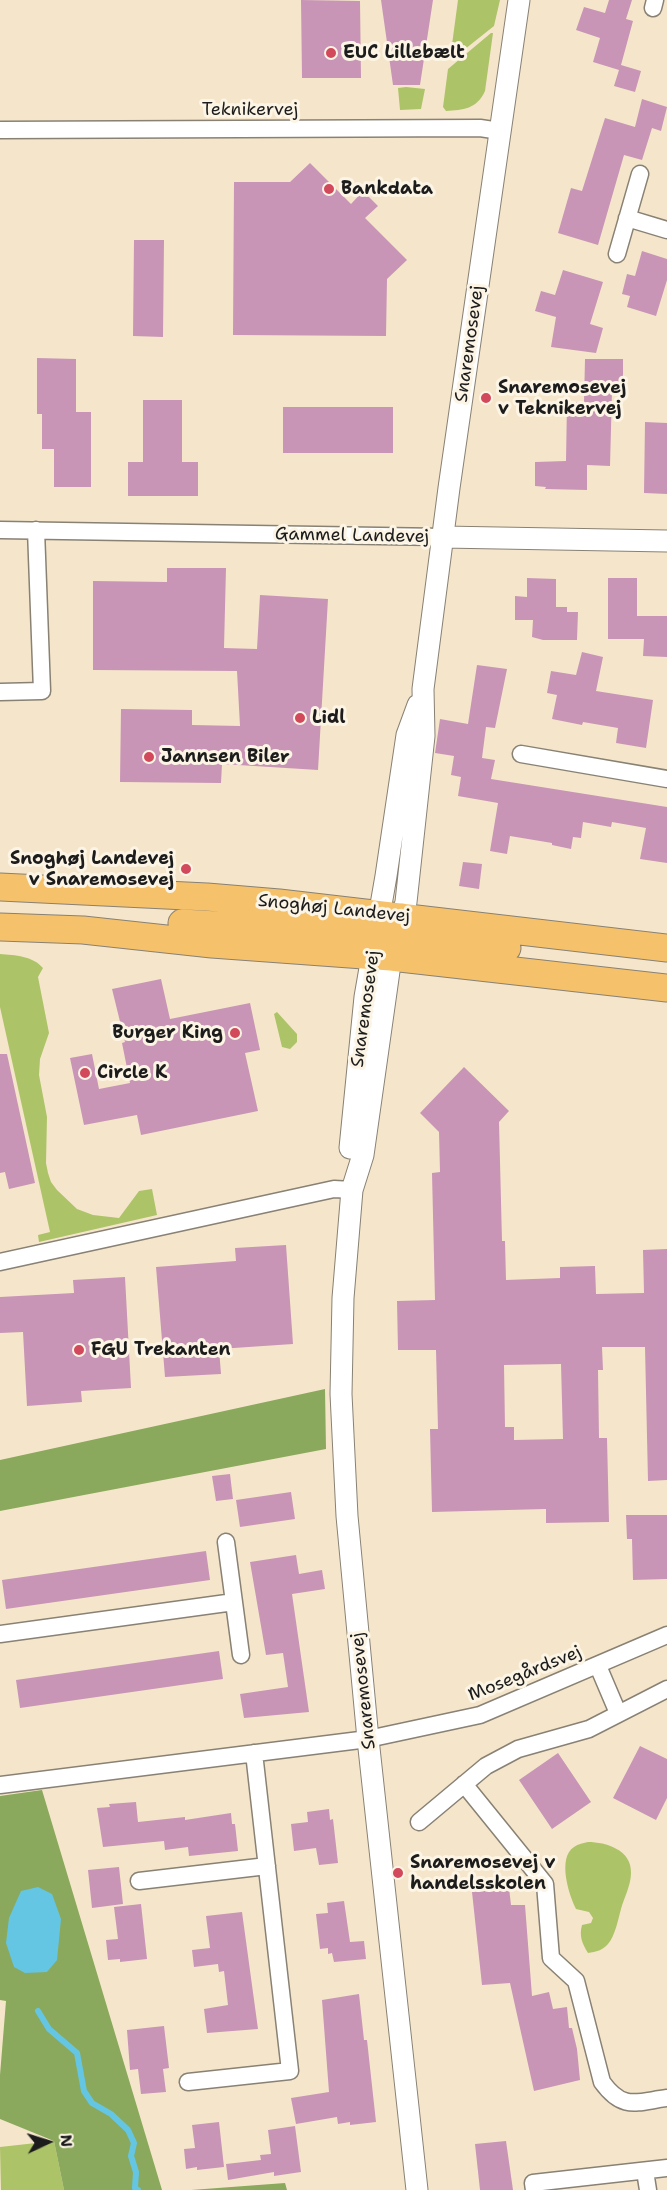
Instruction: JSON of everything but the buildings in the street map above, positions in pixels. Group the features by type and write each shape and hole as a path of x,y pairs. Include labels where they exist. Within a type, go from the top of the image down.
{"main road":[{"name":"Snoghøj Landevej","path":"0,887 207,897 386,936 453,965 667,988"},
{"path":"0,899 44,888"},
{"name":"Snoghøj Landevej","path":"0,927 83,930 212,944 386,936 667,948"},
{"path":"386,936 667,965"}],"street":[{"name":"Snaremosevej","path":"417,2190 368,1739 347,1516 341,1394 343,1298 352,1190 348,1165 365,997 386,936 424,736 423,689 442,537 519,0"},
{"name":"Teknikervej","path":"0,130 480,128 500,131"},
{"path":"617,254 640,174"},
{"path":"627,218 667,230"},
{"name":"Gammel Landevej","path":"0,530 667,541"},
{"path":"0,692 42,691 36,530"},
{"path":"521,754 667,779"},
{"path":"0,1262 334,1189 352,1190"},
{"path":"226,1542 241,1655"},
{"path":"0,1634 234,1602"},
{"name":"Mosegårdsvej","path":"0,1785 368,1739 480,1715 667,1635"},
{"name":"Mosegårdsvej","path":"598,1665 618,1713"},
{"path":"419,1822 484,1767 518,1749 589,1729 667,1689"},
{"path":"188,2082 290,2071 254,1753"},
{"path":"464,1784 545,1884 551,1958 576,1981 602,2082 612,2096 627,2103 667,2098"},
{"path":"139,1881 267,1866"},
{"path":"534,2190 532,2183 667,2168"},
{"path":"645,2171 648,2190"}],"green space":[{"path":"458,0 500,0 494,26 455,57 451,52"},
{"path":"493,33 485,91 482,97 469,107 446,111 443,107 448,69"},
{"path":"398,88 425,89 421,109 400,110"},
{"path":"0,954 29,959 43,968 38,977 49,1033 40,1059 39,1075 47,1117 46,1163 51,1182 77,1209 93,1215 119,1218 139,1191 152,1189 157,1215 39,1242 38,1235 50,1232 0,1007"},
{"path":"277,1012 297,1034 297,1042 290,1049 282,1047 274,1014"},
{"path":"325,1389 326,1449 0,1511 0,1460"},
{"path":"42,1790 162,2190 64,2190 54,2141 0,2119 0,2075 6,2001 0,2000 0,1796"},
{"path":"588,1842 610,1846 623,1853 630,1865 631,1878 610,1941 602,1949 588,1953 584,1946 581,1929 582,1925 591,1923 593,1918 589,1912 576,1909 570,1895 565,1868 569,1852 576,1846"},
{"path":"54,2141 64,2190 1,2190 0,2147"},
{"path":"285,2183 287,2190 191,2190"}],"water":[{"path":"38,1887 52,1894 61,1919 57,1960 47,1972 25,1973 14,1967 6,1943 9,1918 21,1891"}],"waterway":[{"path":"38,2011 49,2029 77,2053 84,2091 92,2103 111,2114 128,2130 134,2143 131,2156 136,2172 135,2188 138,2190"}],"place":[{"name":"EUC Lillebælt","path":"331,53"},
{"name":"Bankdata","path":"329,189"},
{"name":"Snaremosevej v Teknikervej","path":"486,398"},
{"name":"Lidl","path":"300,718"},
{"name":"Jannsen Biler","path":"149,757"},
{"name":"Snoghøj Landevej v Snaremosevej","path":"186,869"},
{"name":"Burger King","path":"235,1033"},
{"name":"Circle K","path":"85,1073"},
{"name":"FGU Trekanten","path":"79,1350"},
{"name":"Snaremosevej v handelsskolen","path":"398,1873"}]}
